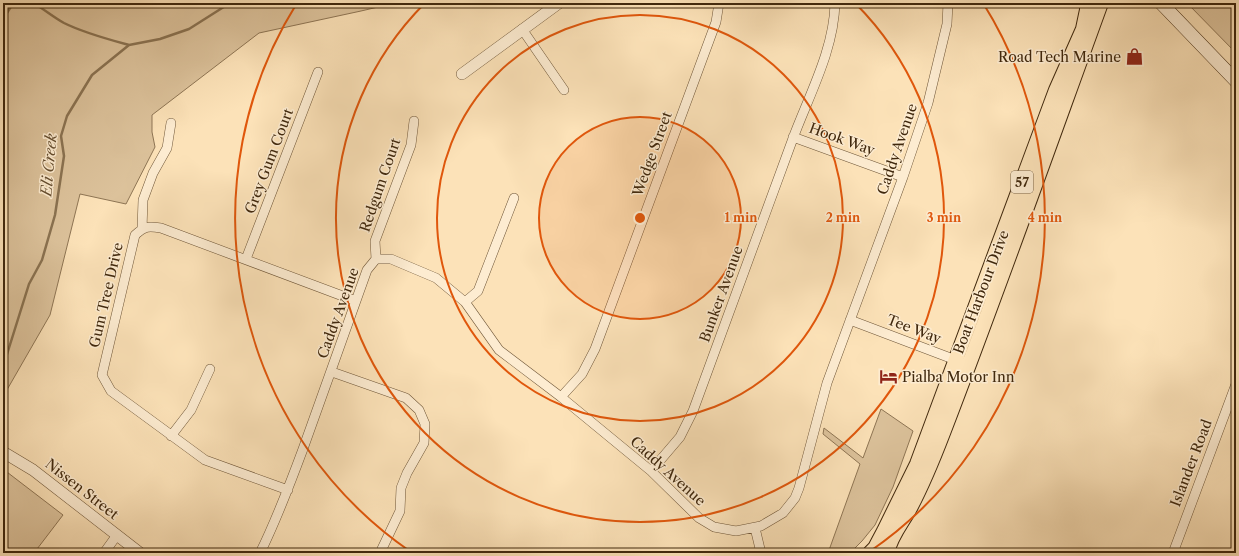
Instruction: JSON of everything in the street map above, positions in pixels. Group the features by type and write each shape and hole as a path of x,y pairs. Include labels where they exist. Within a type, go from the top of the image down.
{"main road":[{"name":"Boat Harbour Drive","path":"887,553 889,544 923,482 943,433 962,362 1056,90 1083,28 1087,3"},
{"name":"Boat Harbour Drive","path":"870,553 875,548 884,531 917,464 1005,268 1101,3"},
{"path":"1161,3 1236,81"}],"street":[{"path":"462,74 559,3"},
{"name":"Wedge Street","path":"561,397 582,374 595,349 716,22 720,3"},
{"name":"Bunker Avenue","path":"650,470 680,437 693,411 824,59 835,20 835,3"},
{"name":"Caddy Avenue","path":"260,553 274,525 288,490 332,372 367,270 376,259 391,259 436,278 465,302 499,350 561,397 650,470 699,518 714,527 736,531 755,528 771,522 783,513 795,498 827,383 903,177 928,103 947,24 948,3"},
{"path":"522,29 564,90"},
{"name":"Grey Gum Court","path":"246,259 318,72"},
{"name":"Redgum Court","path":"376,259 375,241 411,145 414,121"},
{"path":"171,123 167,148 154,173 143,200 142,229 149,226 161,228 356,302"},
{"name":"Hook Way","path":"794,137 903,177"},
{"path":"465,302 478,291 514,198"},
{"name":"Gum Tree Drive","path":"142,229 135,235 102,375 111,391 205,460 288,490"},
{"name":"Tee Way","path":"850,320 962,362"},
{"path":"171,436 191,410 210,369"},
{"path":"332,372 406,398 419,410 425,424 424,443 406,473 401,488 400,511 380,553"},
{"name":"Islander Road","path":"1172,553 1236,384"},
{"name":"Nissen Street","path":"3,452 33,470 140,553"},
{"path":"755,528 761,553"},
{"path":"104,553 117,535"}],"shaded area":[{"path":"3,3 395,3 259,33 152,115 152,132 155,147 126,204 80,194 50,315 3,399"},
{"path":"1187,3 1236,3 1236,53"},
{"path":"881,409 913,431 893,487 875,525 862,541 850,553 828,553 860,464 823,434 824,428 863,458"},
{"path":"3,469 63,515 34,553 3,553"}],"waterway":[{"path":"3,19 12,5 20,3"},
{"path":"33,3 72,27 96,36 129,45"},
{"name":"Eli Creek","path":"3,367 29,284 42,260 55,215 64,156 61,136 67,116 92,75 129,45 160,39 189,29 230,3"}],"place":[{"name":"Road Tech Marine","path":"1134,57"},
{"name":"Pialba Motor Inn","path":"889,377"}]}
